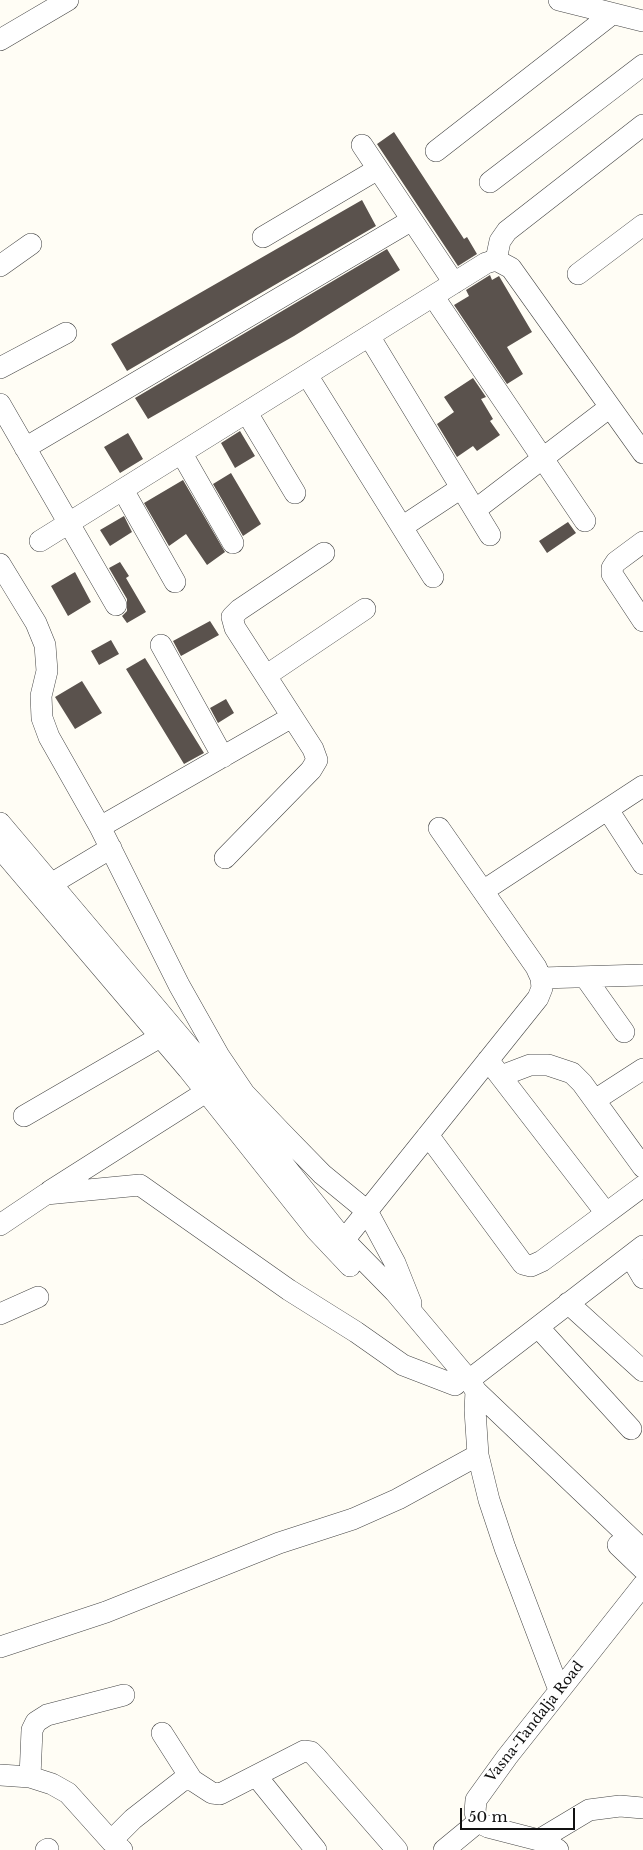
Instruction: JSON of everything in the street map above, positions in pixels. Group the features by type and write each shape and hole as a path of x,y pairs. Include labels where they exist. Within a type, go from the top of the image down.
{"street":[{"path":"0,40 68,0"},
{"path":"559,0 643,21"},
{"path":"436,151 612,14"},
{"path":"490,182 643,65"},
{"path":"496,260 500,241 507,231 643,125"},
{"path":"362,145 454,283"},
{"path":"263,237 378,169"},
{"path":"25,448 412,220"},
{"path":"578,274 643,225"},
{"path":"0,266 31,244"},
{"path":"40,541 486,263 496,260 511,268 643,453"},
{"path":"433,296 586,521"},
{"path":"0,368 66,333"},
{"path":"369,336 490,535"},
{"path":"307,375 433,577"},
{"path":"0,404 116,605"},
{"path":"475,510 610,407"},
{"path":"247,413 295,494"},
{"path":"182,454 233,543"},
{"path":"402,527 462,488"},
{"path":"123,490 175,582"},
{"path":"643,542 616,562 612,568 612,574 643,621"},
{"path":"225,858 310,770 317,760 313,748 235,628 232,617 239,610 324,553"},
{"path":"0,564 32,616 45,645 47,671 40,696 42,718 50,738 111,848 179,985 219,1056 244,1093 322,1174 367,1211 394,1263 418,1320"},
{"path":"267,675 365,609"},
{"path":"162,645 223,756"},
{"path":"100,827 292,717"},
{"path":"483,890 643,786"},
{"path":"608,810 643,864"},
{"path":"0,823 200,1060 344,1240 395,1292 418,1320 469,1391 643,1550"},
{"path":"344,1240 428,1135 494,1068 538,998 542,988 541,978 536,967 439,828"},
{"path":"0,848 206,1092 316,1230 385,1300 548,1476 643,1569"},
{"path":"51,884 111,848"},
{"path":"541,978 643,975"},
{"path":"585,977 624,1032"},
{"path":"24,1116 160,1037"},
{"path":"494,1068 548,1066 572,1073 595,1100 643,1167"},
{"path":"494,1068 606,1213"},
{"path":"595,1100 643,1069"},
{"path":"0,1225 206,1092"},
{"path":"428,1135 523,1264 531,1266 542,1261 643,1186"},
{"path":"46,1194 140,1185 289,1290 356,1332 403,1365 469,1391"},
{"path":"469,1391 538,1327 636,1251 643,1278"},
{"path":"0,1314 38,1297"},
{"path":"568,1304 643,1371"},
{"path":"538,1327 631,1429"},
{"path":"469,1391 478,1456 505,1548 560,1690"},
{"path":"0,1647 106,1612 278,1543 353,1519 398,1500 478,1456"},
{"name":"Vasna-Tandalja Road","path":"478,1822 475,1812 476,1800 507,1756 643,1585"},
{"path":"30,1777 32,1730 36,1722 47,1715 124,1695"},
{"path":"162,1733 192,1780 212,1793 220,1794 304,1752 311,1752 397,1850"},
{"path":"2,1773 30,1777 52,1784 68,1793 117,1846 133,1818 183,1780 192,1780"},
{"path":"257,1777 316,1850"},
{"path":"539,1840 589,1810 620,1806 643,1808"},
{"path":"444,1850 478,1822 488,1827 539,1840 558,1850"}],"building":[{"path":"394,132 464,239 467,237 477,254 458,266 377,144"},
{"path":"362,200 376,226 127,371 111,344"},
{"path":"387,249 400,270 294,336 148,419 135,398"},
{"path":"490,275 492,280 499,276 532,332 507,347 523,374 507,384 454,305 469,296 466,290"},
{"path":"473,378 486,397 481,399 493,419 490,421 500,435 477,451 473,446 457,457 437,424 454,412 444,397"},
{"path":"240,431 255,456 235,468 221,443"},
{"path":"128,433 143,459 120,473 104,447"},
{"path":"231,473 261,524 243,536 213,484"},
{"path":"183,480 225,552 207,565 186,534 169,546 144,503"},
{"path":"124,516 132,532 110,546 100,530"},
{"path":"568,522 576,533 547,553 539,541"},
{"path":"120,562 129,576 126,578 146,612 127,623 122,616 127,611 127,599 109,568"},
{"path":"75,572 91,602 68,616 51,586"},
{"path":"210,621 219,635 181,656 173,641"},
{"path":"111,640 119,654 99,665 91,651"},
{"path":"145,658 204,753 184,764 126,669"},
{"path":"82,681 102,713 75,729 55,697"},
{"path":"226,699 234,713 218,723 210,708"}]}
